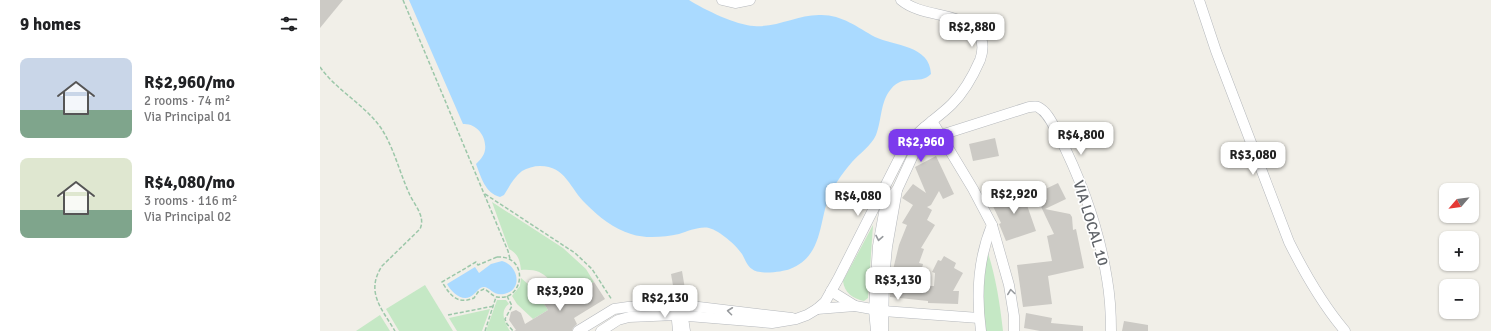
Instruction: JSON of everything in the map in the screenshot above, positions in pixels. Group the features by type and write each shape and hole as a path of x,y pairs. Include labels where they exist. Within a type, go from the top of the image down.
{"street":[{"path":"722,0 735,3 750,0"},
{"path":"578,331 617,308 628,307 679,311 780,323 807,315 825,302 905,147 917,132 953,103 965,89 974,73 982,52 983,45 981,37 976,30 968,24 914,8 901,0"},
{"path":"1199,0 1216,51 1289,242 1303,270 1323,303 1345,331"},
{"name":"VIA LOCAL 10","path":"941,135 1029,107 1037,106 1044,112 1049,118 1070,157 1087,200 1097,234 1107,279 1111,331"},
{"path":"928,124 941,135 992,224 1009,284 1014,316 1014,331"},
{"path":"876,331 887,247 897,190 928,124"},
{"path":"981,331 978,292 980,267 992,224"},
{"path":"831,291 855,306"},
{"path":"817,309 855,306 879,311 979,318"},
{"path":"600,331 623,318 679,311"},
{"path":"678,331 679,311"},
{"path":"679,311 685,331"},
{"path":"879,311 883,331"}],"path":[{"path":"403,0 508,251 510,259"},
{"path":"320,67 381,128 391,146 409,194 422,219 420,230 382,266 374,282 377,299 395,331"},
{"path":"484,193 584,261 599,278 617,308"},
{"path":"498,257 504,257 510,259 515,264 520,276 516,288 507,296 496,297 484,290 478,292 474,298 462,300 455,299 442,282 476,262 478,266 498,257"},
{"path":"507,296 512,306 505,319 513,331"},
{"path":"485,331 496,297"},
{"path":"448,315 494,306"}],"green space":[{"path":"492,202 563,248 586,269 594,282 563,301 551,282 543,274 537,271 521,270 518,258 515,253 509,249"},
{"path":"873,225 868,298 864,301 856,299 847,292 843,281"},
{"path":"988,253 1001,311 1003,331 984,331 983,301"},
{"path":"521,278 536,291 548,310 533,319 517,304 512,296 520,286"},
{"path":"425,285 453,331 399,331 386,309"},
{"path":"497,300 506,300 509,304 504,310 504,317 510,331 486,331"},
{"path":"490,309 482,331 457,331 449,318"},
{"path":"380,315 390,331 356,331"}],"water":[{"path":"409,0 689,0 703,8 738,23 754,26 770,25 803,17 827,15 842,19 875,37 918,52 929,64 931,74 922,79 906,80 896,84 887,94 876,135 868,146 846,169 831,192 819,235 815,246 809,255 801,263 790,269 776,272 760,272 750,268 742,254 732,243 718,232 709,228 698,228 679,234 655,237 637,236 625,232 601,218 580,198 562,174 549,167 535,166 522,171 514,179 504,195 500,197 491,192 484,184 476,164 483,156 485,150 483,136 477,128 468,124 463,124"},
{"path":"502,261 508,264 515,273 516,283 510,292 497,294 486,287 482,287 470,297 462,298 455,294 447,284 475,267 479,273 491,264"}],"building":[{"path":"320,0 343,0 320,28"},
{"path":"995,138 999,156 973,161 969,144"},
{"path":"936,156 954,194 943,199 939,191 931,205 927,207 932,210 927,220 935,225 921,248 924,249 919,263 923,264 918,286 934,286 935,273 932,272 938,260 941,261 944,256 956,263 954,268 963,273 953,291 959,291 958,304 928,303 928,301 890,297 891,278 899,245 907,225 902,223 913,205 902,198 913,184 926,193 915,167"},
{"path":"1058,183 1066,199 1045,209 1070,214 1072,217 1073,230 1076,229 1084,268 1048,276 1052,304 1023,307 1017,265 1052,261 1047,236 1054,234 1035,194"},
{"path":"1021,188 1036,231 1006,241 999,224 1001,223 991,202"},
{"path":"682,271 685,289 674,291 671,274"},
{"path":"594,282 605,299 574,318 577,324 572,331 514,331 516,330 509,320 511,312 516,310 521,313 525,324 548,310 543,302 558,293 563,301"},
{"path":"1026,313 1052,318 1051,323 1083,326 1083,331 1040,331 1024,328"},
{"path":"1124,321 1148,325 1148,331 1122,331"}]}
